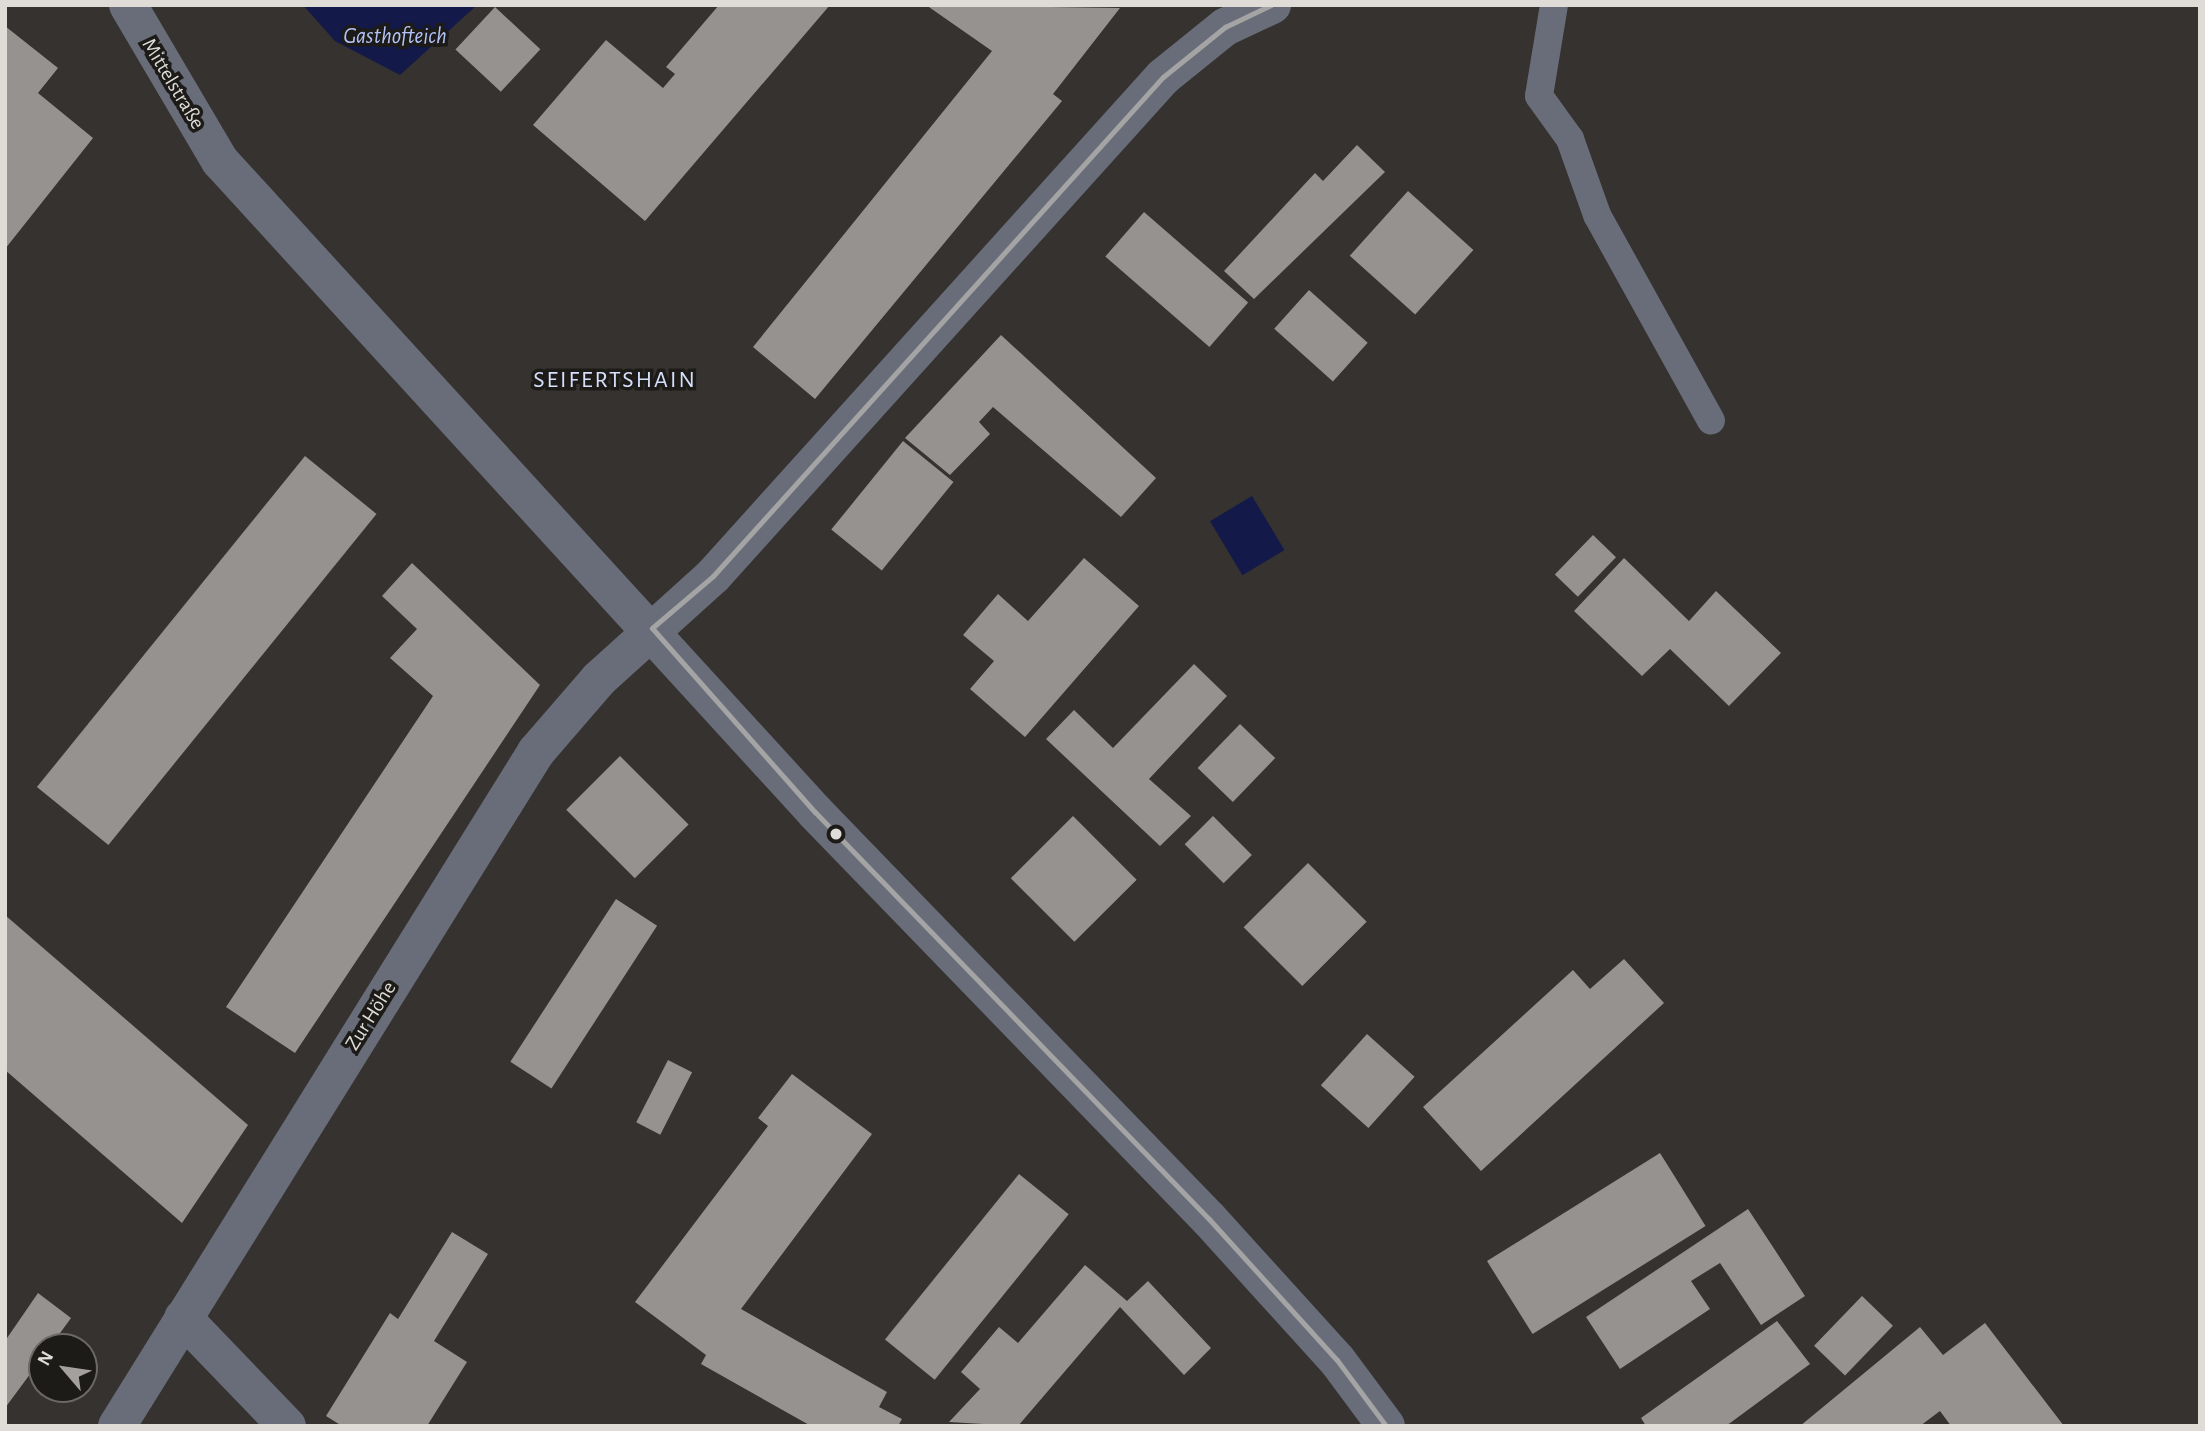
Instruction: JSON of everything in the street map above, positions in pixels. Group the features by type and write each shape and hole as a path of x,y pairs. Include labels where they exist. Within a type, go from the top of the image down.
{"street":[{"name":"Mittelstraße","path":"128,5 219,161 652,628"},
{"name":"Zur Höhe","path":"117,1426 536,752 652,628 713,576 1163,77 1225,27 1272,5"},
{"path":"652,628 815,812 1209,1219 1337,1360 1386,1426"},
{"path":"183,1318 287,1426"}],"lane":[{"path":"1554,5 1539,96 1570,139 1597,215 1710,421"}],"water":[{"name":"Gasthofteich","path":"303,5 477,5 400,75 335,41"},
{"path":"1252,496 1284,550 1242,575 1210,521"}],"building":[{"path":"719,5 830,5 645,221 533,125 606,40 663,88 675,74 666,67"},
{"path":"926,5 1120,8 1053,94 1062,101 815,399 753,347 992,51"},
{"path":"495,7 540,49 501,92 455,49"},
{"path":"5,26 58,68 38,93 93,138 5,249"},
{"path":"1357,145 1385,172 1254,299 1224,271 1315,173 1323,181"},
{"path":"1408,191 1473,250 1415,315 1350,256"},
{"path":"1144,212 1248,303 1209,347 1105,257"},
{"path":"1309,290 1368,343 1333,382 1274,329"},
{"path":"1001,335 1156,478 1121,517 993,407 979,422 990,434 950,475 905,438"},
{"path":"903,441 954,482 882,571 831,530"},
{"path":"305,456 376,514 108,845 37,787"},
{"path":"1593,535 1616,557 1578,597 1555,575"},
{"path":"1084,558 1139,606 1025,737 970,689 994,661 963,635 998,594 1028,621"},
{"path":"1624,558 1689,621 1716,591 1781,653 1729,706 1670,649 1642,676 1574,611"},
{"path":"412,563 540,685 295,1053 226,1007 433,696 390,658 417,629 382,596"},
{"path":"1194,664 1227,696 1149,779 1191,816 1160,846 1046,739 1074,710 1113,748"},
{"path":"1240,724 1275,758 1233,802 1198,768"},
{"path":"620,756 689,825 635,878 566,810"},
{"path":"1073,816 1137,880 1074,942 1011,878"},
{"path":"1213,816 1252,855 1224,883 1185,844"},
{"path":"1308,863 1367,922 1302,986 1244,927"},
{"path":"616,899 657,926 551,1088 510,1062"},
{"path":"5,915 248,1125 182,1223 5,1070"},
{"path":"1624,959 1664,1003 1481,1171 1423,1107 1573,970 1590,989"},
{"path":"1367,1034 1415,1077 1368,1128 1321,1085"},
{"path":"668,1060 692,1072 660,1135 636,1122"},
{"path":"792,1074 872,1134 741,1309 887,1392 879,1407 902,1419 898,1426 811,1426 701,1364 706,1355 635,1302 768,1126 758,1118"},
{"path":"1660,1153 1706,1226 1533,1334 1487,1261"},
{"path":"1019,1174 1069,1214 935,1380 885,1340"},
{"path":"1748,1209 1805,1296 1761,1325 1720,1263 1691,1281 1710,1309 1620,1369 1586,1317"},
{"path":"452,1232 488,1254 434,1341 467,1362 427,1426 342,1426 326,1416 390,1313 398,1319"},
{"path":"1085,1265 1127,1301 1148,1281 1211,1348 1184,1375 1120,1307 1018,1426 949,1422 980,1389 961,1372 999,1327 1018,1343"},
{"path":"38,1293 71,1318 60,1333 28,1333 28,1377 5,1408 5,1341"},
{"path":"1862,1296 1893,1326 1845,1376 1814,1346"},
{"path":"1777,1321 1810,1364 1726,1426 1646,1426 1641,1418"},
{"path":"1985,1323 2064,1426 1951,1426 1940,1411 1920,1426 1800,1426 1920,1327 1943,1355"}],"transit line":[{"path":"652,628 713,576 1163,77 1225,27 1271,5"},
{"path":"652,628 815,812 1209,1219 1337,1360 1386,1426"}],"district":[{"name":"SEIFERTSHAIN","path":"615,381"}]}
